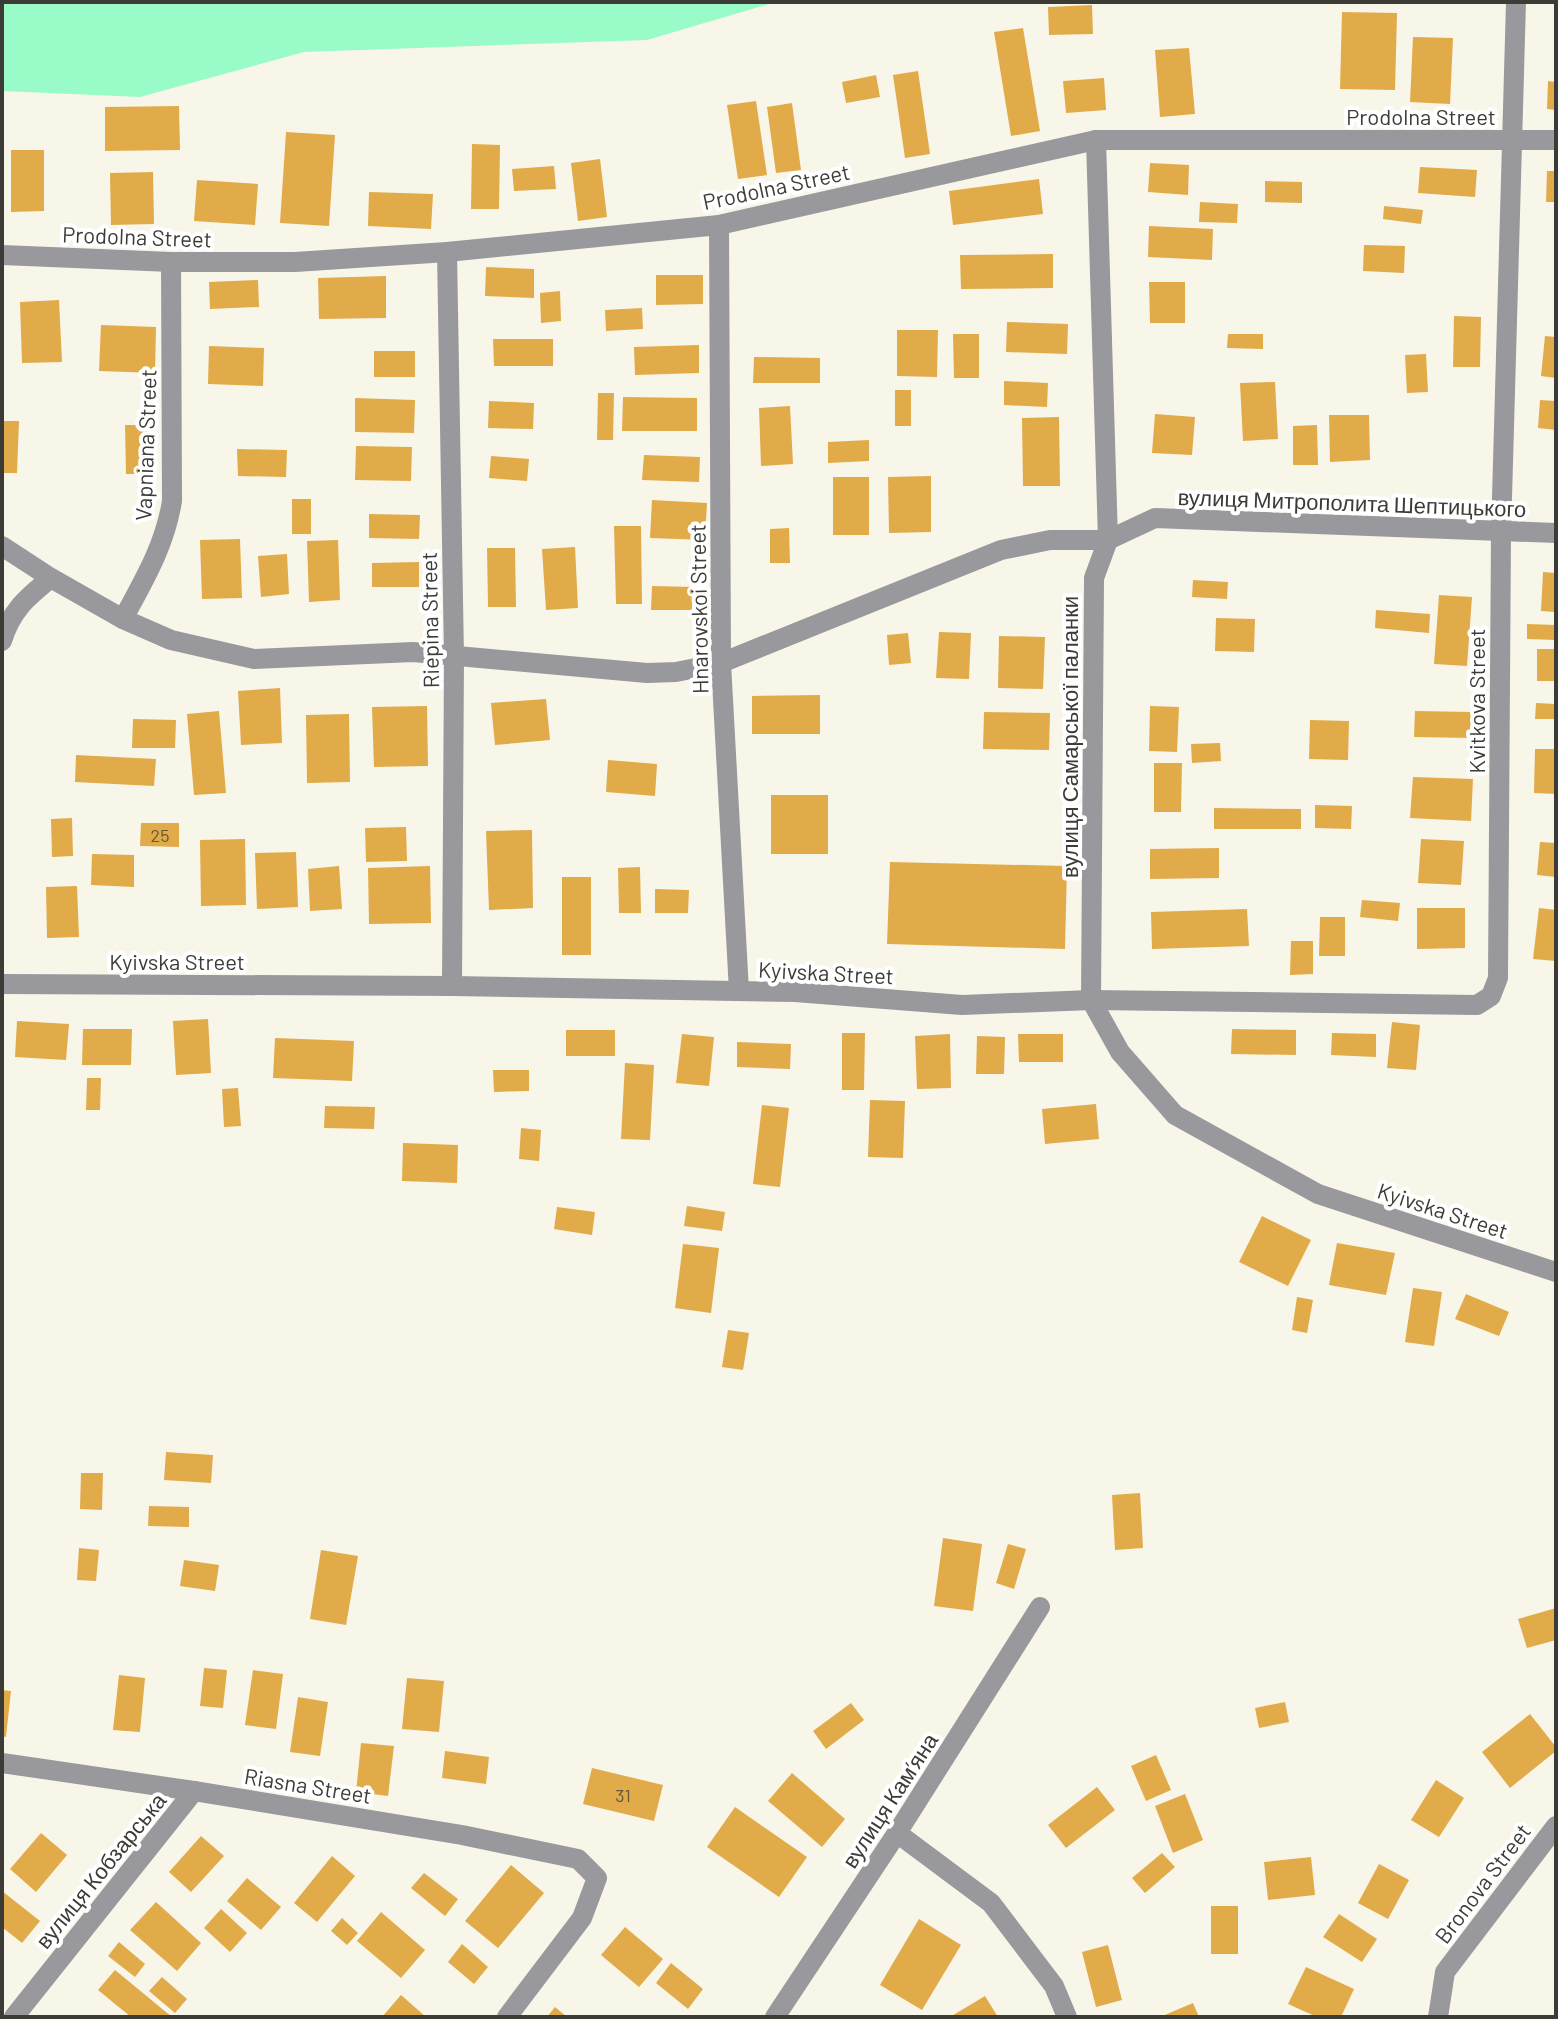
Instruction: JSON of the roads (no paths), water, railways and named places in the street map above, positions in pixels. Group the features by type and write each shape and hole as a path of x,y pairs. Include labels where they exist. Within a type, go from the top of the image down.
{"street":[{"name":"Kvitkova Street","path":"1091,1000 1477,1005 1491,996 1498,978 1501,533 1516,2"},
{"name":"Prodolna Street","path":"2,255 171,262 295,262 447,252 719,225 1096,140 1556,140"},
{"name":"вулиця Самарської паланки","path":"1091,1000 1094,578 1108,540 1096,140"},
{"name":"Hnarovskoi Street","path":"719,225 721,663 739,991"},
{"name":"Riepina Street","path":"447,252 454,657 452,986"},
{"name":"Vapniana Street","path":"123,619 156,559 168,529 172,501 171,262"},
{"name":"вулиця Митрополита Шептицького","path":"2,546 123,619 171,640 254,659 413,652 647,673 676,672 721,663 1001,550 1050,540 1108,540 1155,518 1556,533"},
{"path":"2,641 8,622 27,597 51,578"},
{"name":"Kyivska Street","path":"2,984 452,986 795,992 962,1005 1091,1000 1120,1052 1175,1115 1318,1194 1556,1272"},
{"name":"вулиця Кам’яна","path":"775,2017 897,1833 1040,1607"},
{"name":"Riasna Street","path":"2,1763 462,1835 578,1859 597,1878 582,1918 507,2017"},
{"name":"вулиця Кобзарська","path":"14,2017 194,1791"},
{"name":"Bronova Street","path":"1438,2017 1445,1972 1556,1826"},
{"path":"897,1833 991,1903 1054,1986 1067,2017"}]}
